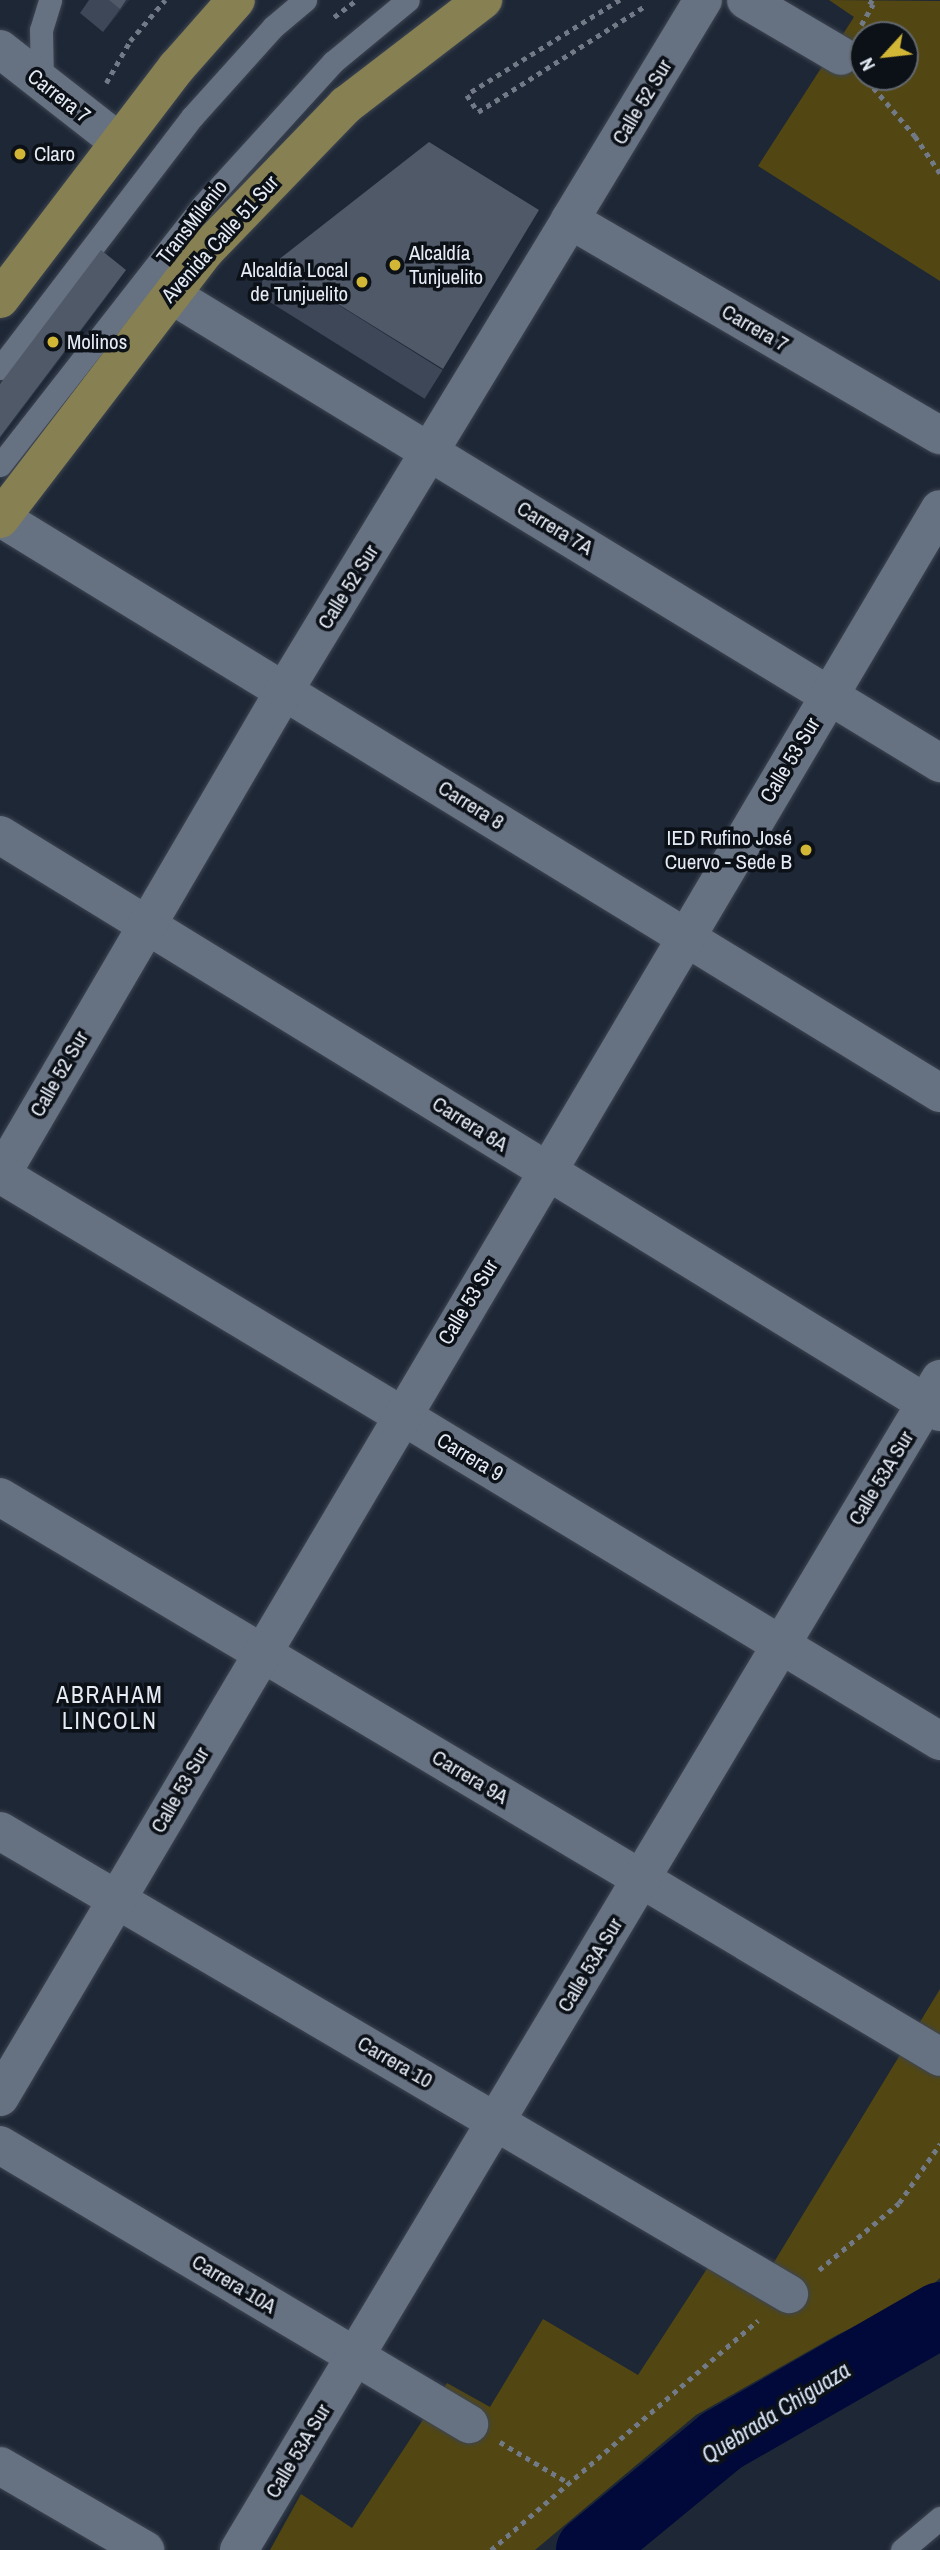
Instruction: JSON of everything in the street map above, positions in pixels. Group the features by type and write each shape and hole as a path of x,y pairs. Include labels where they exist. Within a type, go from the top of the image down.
{"main road":[{"path":"0,299 119,142 236,0"},
{"name":"Avenida Calle 51 Sur","path":"1,519 170,294 346,105 483,0"}],"street":[{"name":"Calle 52 Sur","path":"0,1175 284,691 431,453 703,0"},
{"path":"746,0 849,65"},
{"name":"Carrera 7","path":"0,49 119,142"},
{"name":"Carrera 7","path":"570,220 940,435"},
{"name":"Carrera 7A","path":"170,294 940,763"},
{"name":"Calle 53 Sur","path":"0,2097 401,1415 940,509"},
{"name":"Carrera 8","path":"1,519 940,1093"},
{"name":"Carrera 8A","path":"0,835 546,1171 935,1398"},
{"name":"Carrera 9","path":"0,1175 940,1741"},
{"name":"Calle 53A Sur","path":"239,2550 781,1645 935,1398"},
{"name":"Carrera 9A","path":"0,1497 940,2057"},
{"name":"Carrera 10","path":"0,1831 789,2294"},
{"name":"Carrera 10A","path":"0,2145 469,2424"},
{"path":"0,2466 145,2550"}],"lane":[{"path":"42,82 39,44 50,0"},
{"path":"0,368 192,117 273,27 305,0"},
{"name":"TransMilenio","path":"0,465 202,206 333,62 408,0"},
{"path":"902,2550 940,2518"}],"path":[{"path":"108,79 130,41 165,0"},
{"path":"621,0 467,95 478,112 645,6"},
{"path":"874,91 915,136 940,173"},
{"path":"491,2550 567,2482 899,2203 940,2144"},
{"path":"469,2424 567,2482"}],"shaded area":[{"path":"829,0 940,1 940,281 758,166 849,25 849,91 919,91 919,21 851,21 854,17"},
{"path":"940,1989 940,2278 923,2293 837,2335 696,2415 535,2550 270,2550 301,2494 352,2528 447,2383 490,2407 543,2319 638,2375 712,2261 759,2287"}],"building":[{"path":"109,0 126,0 120,9"},
{"name":"Alcaldía Tunjuelito","path":"429,142 539,210 443,369 273,264"},
{"name":"Molinos","path":"101,250 126,270 0,437 0,384"}],"waterway":[{"name":"Quebrada Chiguaza","path":"589,2550 721,2441 940,2315"}],"place":[{"name":"Claro","path":"20,154"},
{"name":"Alcaldía Tunjuelito","path":"395,265"},
{"name":"Alcaldía Local de Tunjuelito","path":"362,282"},
{"name":"Molinos","path":"53,342"},
{"name":"IED Rufino José Cuervo - Sede B","path":"806,850"}],"district":[{"name":"ABRAHAM LINCOLN","path":"110,1708"}]}
